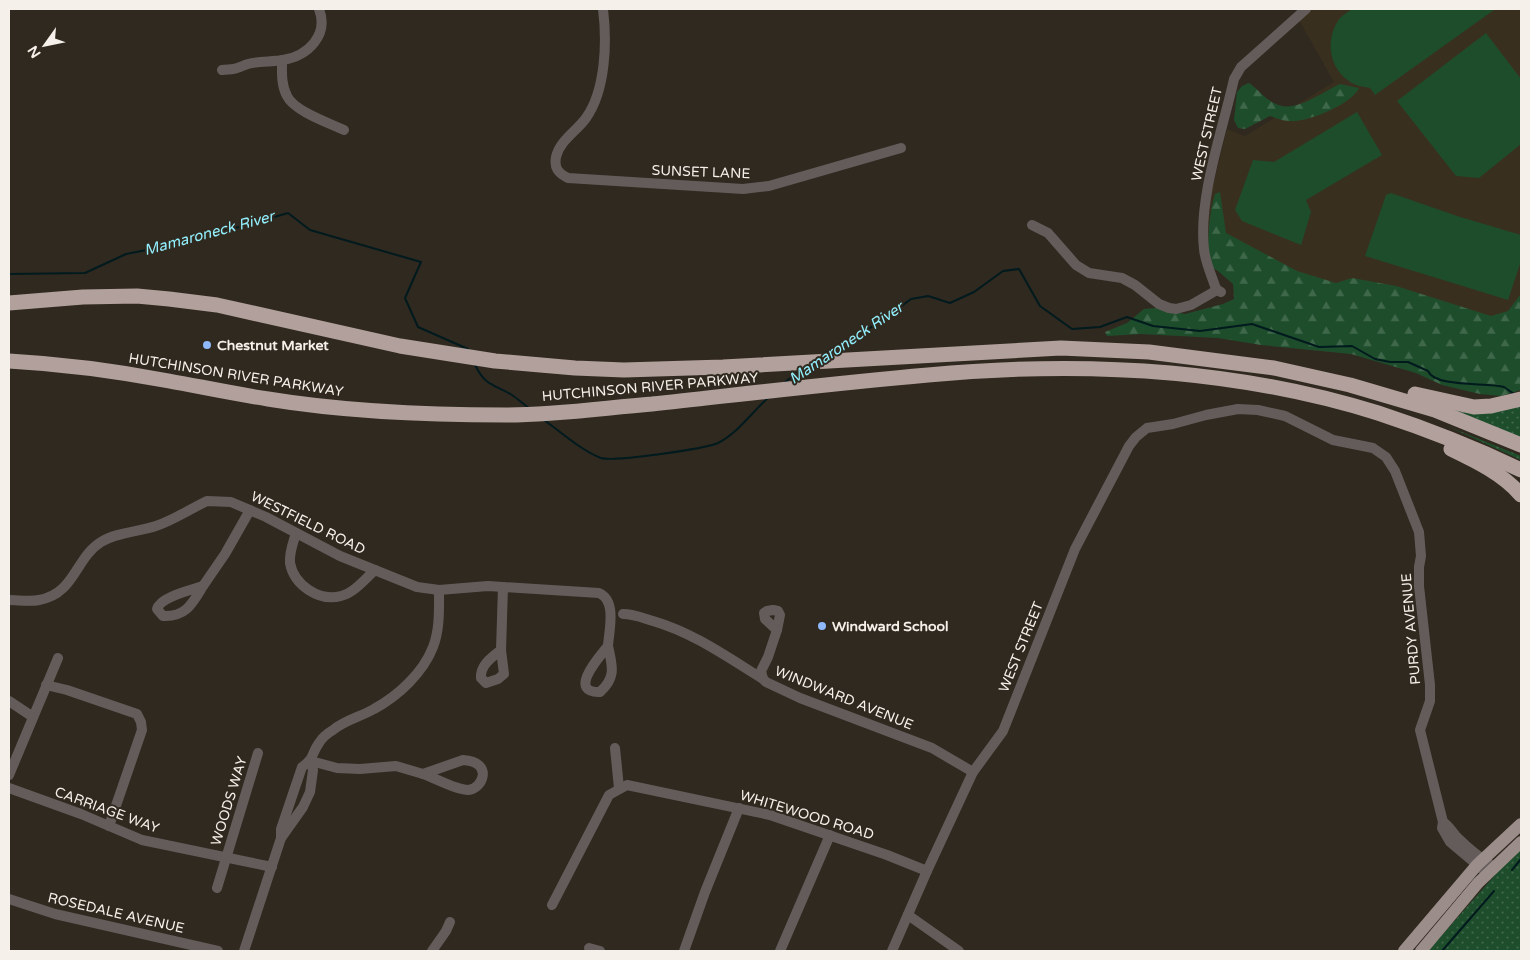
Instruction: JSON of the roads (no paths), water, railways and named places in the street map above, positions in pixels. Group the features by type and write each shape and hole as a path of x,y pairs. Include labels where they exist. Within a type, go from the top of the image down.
{"highway":[{"name":"HUTCHINSON RIVER PARKWAY","path":"9,303 83,297 137,296 169,299 218,305 443,354 550,366 624,370 1061,348 1149,352 1274,368 1350,385 1406,401 1476,426 1521,445"},
{"name":"HUTCHINSON RIVER PARKWAY","path":"9,361 106,370 267,399 360,411 512,415 978,371 1056,368 1114,370 1192,376 1258,385 1319,398 1378,413 1477,450 1521,470"},
{"path":"1274,368 1316,372 1469,406 1485,407 1521,399"},
{"path":"1378,413 1481,465 1505,480 1521,495"}],"main road":[{"path":"1404,951 1480,862 1521,824"},
{"path":"1421,951 1491,870 1521,842"}],"street":[{"path":"222,70 236,69 246,64 282,60 303,53 313,45 319,36 322,25 319,9"},
{"name":"SUNSET LANE","path":"604,9 606,51 594,105 580,127 562,144 556,155 555,166 558,173 568,178 742,189 769,186 901,148"},
{"name":"WEST STREET","path":"1032,225 1048,233 1076,265 1089,273 1122,278 1135,285 1159,304 1169,308 1176,309 1191,305 1219,291 1204,249 1205,205 1234,79 1241,67 1306,9"},
{"path":"282,60 282,79 287,97 295,106 344,130"},
{"name":"PURDY AVENUE","path":"1225,411 1238,409 1258,410 1285,416 1333,440 1373,448 1386,457 1395,471 1420,540 1422,556 1419,567 1419,586 1430,685 1430,701 1420,730 1443,822 1448,825 1451,832 1480,862 1491,870"},
{"name":"WEST STREET","path":"892,951 973,772 1003,731 1075,549 1129,446 1136,436 1147,428 1173,424 1225,411"},
{"name":"WESTFIELD ROAD","path":"9,600 38,600 56,594 68,584 94,547 109,538 154,527 207,501 231,502 340,556 417,587 439,590 488,586 599,593 608,602 610,615 608,646"},
{"path":"203,586 250,510"},
{"path":"296,533 291,548 290,563 294,575 305,588 316,594 327,598 342,596 358,586 375,570"},
{"path":"501,650 503,587"},
{"path":"282,838 281,829 302,767 310,761 318,744 344,722 384,704 405,686 422,667 434,646 440,617 439,590"},
{"name":"WINDWARD AVENUE","path":"623,614 632,614 673,626 766,682 800,698 932,748 973,772"},
{"path":"763,679 761,671 777,630"},
{"path":"9,776 58,658"},
{"path":"46,685 138,714 142,730 109,826"},
{"path":"9,701 32,717"},
{"path":"552,905 609,795 619,788 615,748"},
{"name":"WOODS WAY","path":"226,857 258,753"},
{"path":"310,761 337,768 360,769 396,766 467,790 471,789 483,778 480,764 463,760 423,774"},
{"path":"244,951 258,915 282,838 303,807 310,792 314,770 310,761"},
{"name":"WHITEWOOD ROAD","path":"619,788 626,785 740,808 778,818 887,855 927,871"},
{"name":"CARRIAGE WAY","path":"9,788 142,840 272,867"},
{"path":"684,951 705,892 740,808"},
{"path":"780,951 830,835"},
{"path":"217,888 226,857"},
{"name":"ROSEDALE AVENUE","path":"9,899 54,914 218,951"},
{"path":"908,915 958,951"},
{"path":"432,951 450,922"},
{"path":"589,948 600,951"}],"waterway":[{"name":"Mamaroneck River","path":"9,274 85,273 126,254 182,243 214,231 232,229 288,213 310,230 421,262 405,298 418,327 468,349"},
{"name":"Mamaroneck River","path":"824,354 877,324 911,299 928,296 950,303 974,292 1003,271 1019,269 1040,306 1072,329 1100,327 1127,317 1153,326 1200,331 1252,324 1319,347 1352,346 1375,359 1390,362 1408,362 1428,371 1441,380 1463,384 1504,387 1514,394"},
{"name":"Mamaroneck River","path":"475,365 487,381 512,395 529,408"},
{"name":"Mamaroneck River","path":"785,382 801,370"},
{"name":"Mamaroneck River","path":"544,420 579,446 601,458 640,457 718,443 738,428 769,397"},
{"path":"1512,870 1521,859"},
{"path":"1442,951 1494,891"}],"place":[{"name":"Chestnut Market","path":"207,345"},
{"name":"Windward School","path":"822,626"}]}
